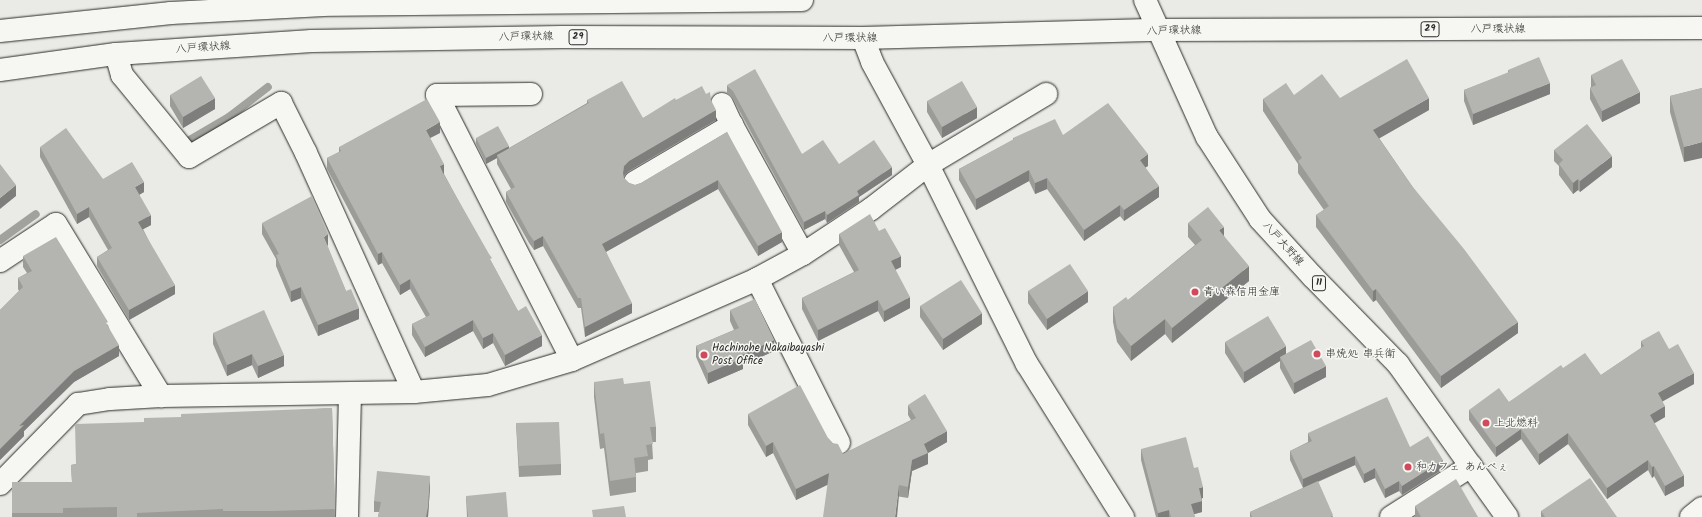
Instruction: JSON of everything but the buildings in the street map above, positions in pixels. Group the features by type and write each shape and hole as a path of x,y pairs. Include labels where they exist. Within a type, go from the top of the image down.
{"street":[{"path":"0,31 171,13 324,5 802,0"},
{"name":"八戸大野線","path":"1145,0 1207,137 1260,219 1313,277 1398,364 1507,517"},
{"name":"八戸環状線","path":"0,70 116,54 312,41 562,37 864,38 1158,30 1702,28"},
{"path":"864,38 872,62 928,165 1027,364 1123,517"},
{"path":"116,54 122,75 189,157 281,103 414,392"},
{"path":"531,94 437,95 572,360"},
{"path":"0,484 78,404 110,399 161,396 414,392 488,385 572,360 757,279 803,254 871,209 928,165 1046,94"},
{"path":"722,104 732,126 803,254"},
{"path":"635,182 732,126"},
{"path":"0,262 56,224 161,396"},
{"path":"757,279 839,442"},
{"path":"348,517 350,394"},
{"path":"1391,517 1471,466"},
{"path":"1691,517 1702,508"}],"waterway":[{"path":"188,141 229,117 268,87"},
{"path":"0,240 36,214"}],"place":[{"name":"青い森信用金庫","path":"1195,292"},
{"name":"串焼処 串兵衛","path":"1317,354"},
{"name":"Hachinohe Nakaibayashi Post Office","path":"704,355"},
{"name":"上北燃料","path":"1486,423"},
{"name":"和カフェ あんべぇ","path":"1408,467"}]}
